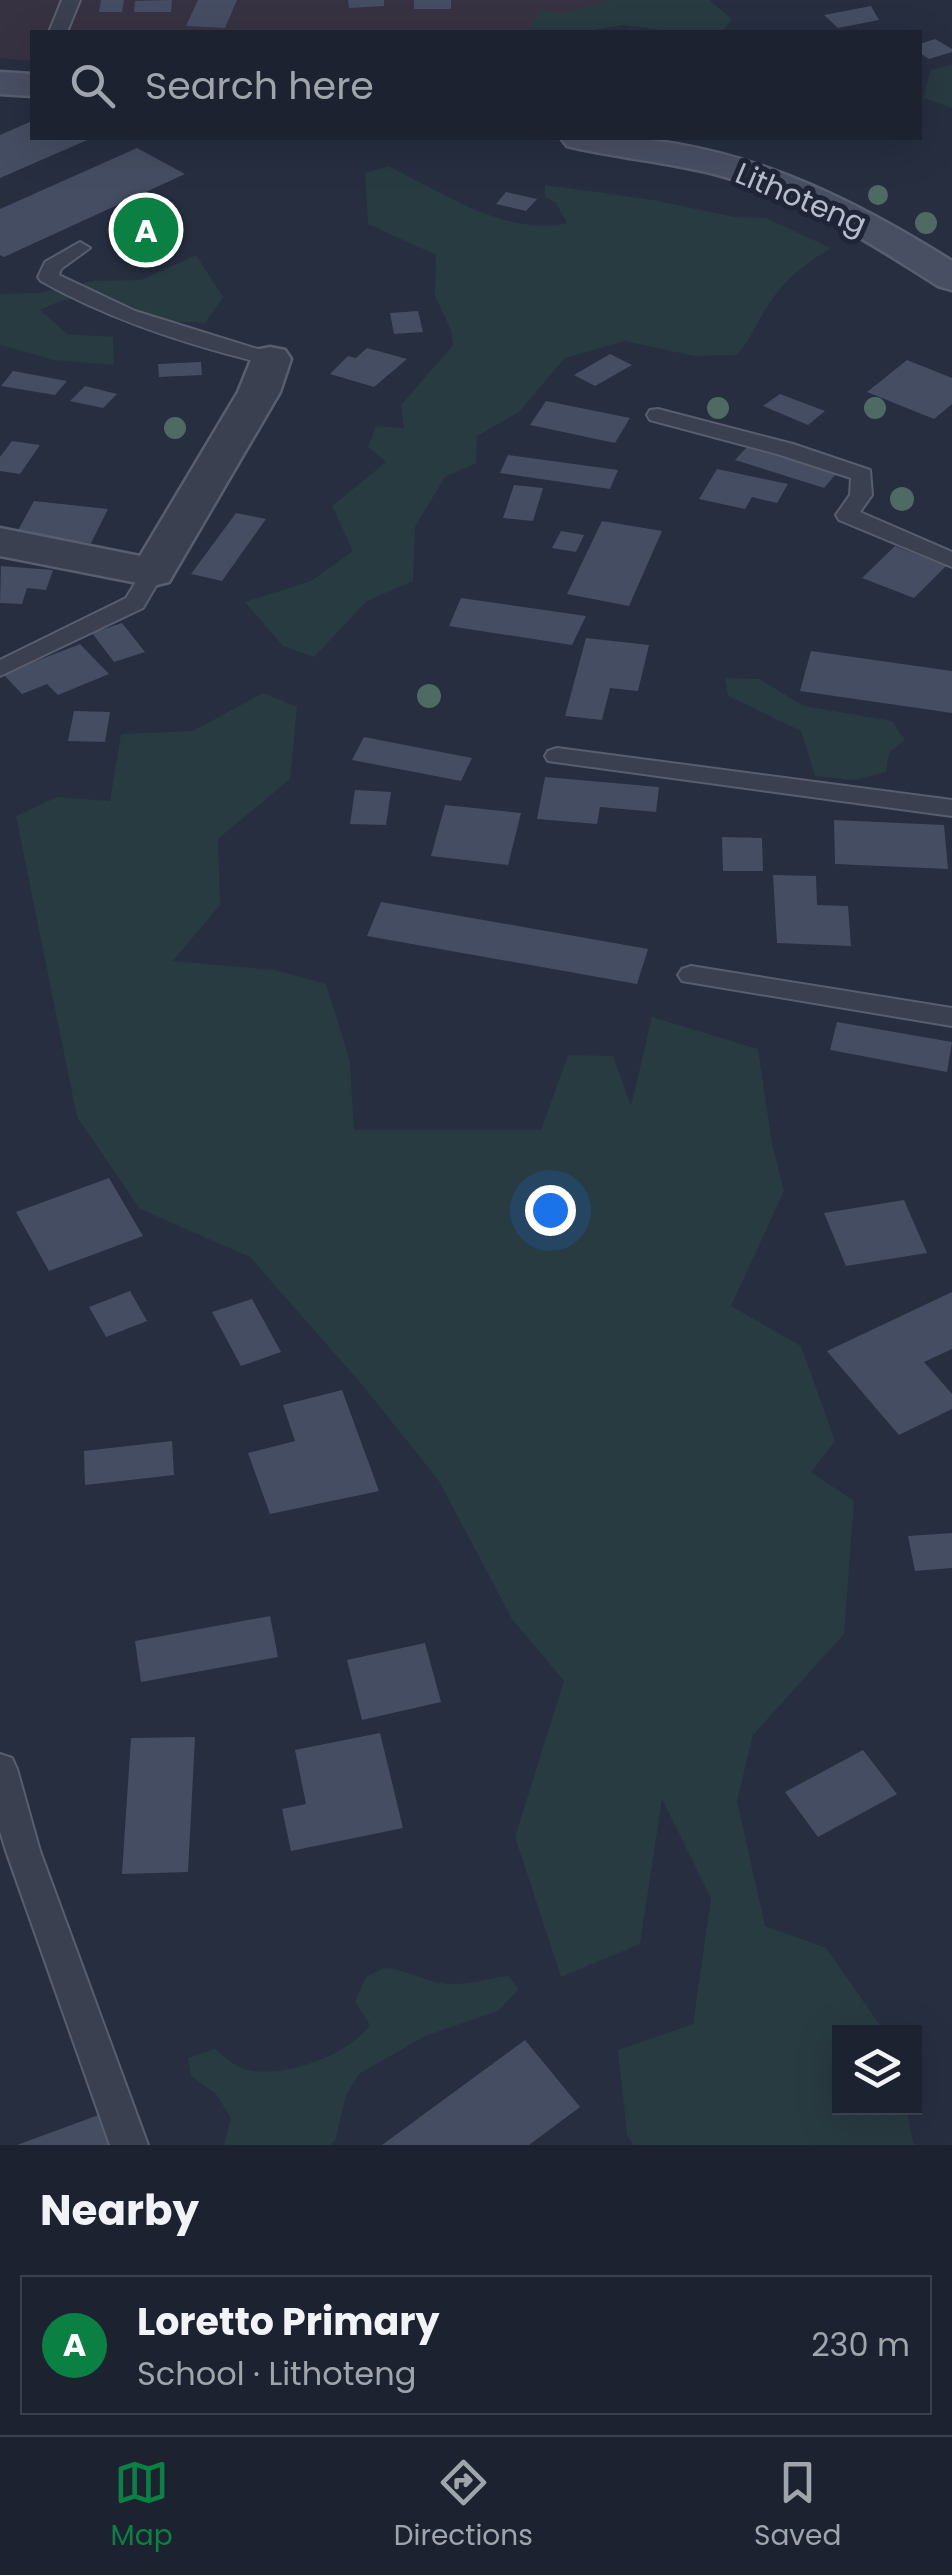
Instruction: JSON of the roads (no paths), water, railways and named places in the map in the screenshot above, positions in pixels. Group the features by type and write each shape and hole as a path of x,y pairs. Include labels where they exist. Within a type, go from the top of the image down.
{"main road":[{"path":"0,82 30,85"},
{"name":"Lithoteng","path":"591,140 733,167 804,193 876,230 952,278"}],"street":[{"path":"0,542 154,572 259,392 270,359"}],"lane":[{"path":"59,30 72,0"},
{"path":"80,248 52,266 48,276 75,293 142,320 270,359"},
{"path":"658,415 785,449 862,475 862,496 847,515 952,560"},
{"path":"0,669 135,603 154,572"},
{"path":"557,756 952,808"},
{"path":"691,974 952,1017"},
{"path":"0,1770 23,1851 129,2145"}],"place":[{"name":"Loretto Primary","path":"146,230"}]}
